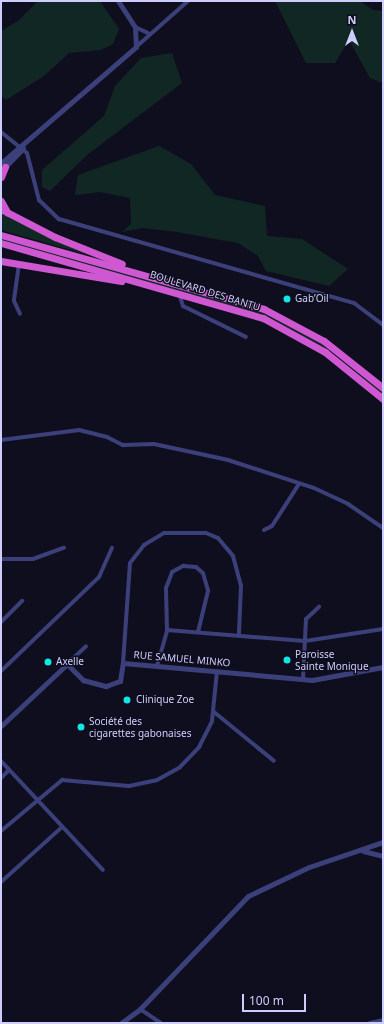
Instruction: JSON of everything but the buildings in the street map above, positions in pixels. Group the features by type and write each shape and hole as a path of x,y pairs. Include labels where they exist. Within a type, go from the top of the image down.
{"highway":[{"path":"1,177 2,167"},
{"path":"1,201 4,210 76,246 185,285"},
{"name":"BOULEVARD DES BANTU","path":"1,235 185,285 264,309 302,327 334,348 383,388"},
{"name":"BOULEVARD DES BANTU","path":"1,243 243,311 293,332 325,352 383,399"},
{"path":"1,261 160,287"}],"street":[{"path":"118,1 135,27 136,47"},
{"path":"2,167 136,47 148,33 188,1"},
{"path":"135,27 148,33"},
{"path":"1,132 23,148 29,155 39,200 59,219 354,303 383,325"},
{"path":"19,263 14,301 20,314"},
{"path":"179,293 183,306 246,337"},
{"path":"1,440 79,430 108,437 123,445 154,444 194,456 228,460 299,484 348,504 383,528"},
{"path":"264,530 272,526 299,484"},
{"path":"123,663 128,569 144,545 164,533 206,534 218,538 229,551 240,585 239,633"},
{"path":"1,559 33,559 64,548"},
{"path":"1,671 98,577 112,548"},
{"path":"157,666 166,630 166,588 172,572 183,566 196,567 203,573 208,591 198,632"},
{"path":"1,622 22,601"},
{"path":"302,680 306,619 319,607"},
{"path":"166,630 239,633 305,641 383,630"},
{"path":"1,726 86,646"},
{"name":"RUE SAMUEL MINKO","path":"68,664 83,680 106,686 120,681 123,663 302,680 331,679 383,667"},
{"path":"1,831 35,800 62,780 129,786 168,775 199,748 214,712 217,671"},
{"path":"214,712 272,760"},
{"path":"1,761 35,800 103,870"},
{"path":"1,778 9,770"},
{"path":"1,882 62,827"},
{"path":"121,1023 140,1009 248,896 297,872 360,851 381,842"},
{"path":"381,842 375,849 381,855"},
{"path":"360,851 381,855"},
{"path":"140,1009 161,1023"},
{"path":"370,1023 383,1020"}],"green space":[{"path":"38,1 100,1 119,29 113,44 101,50 69,53 44,76 6,100 1,96 1,31 18,21"},
{"path":"275,1 360,1 373,10 383,11 383,83 370,78 349,40 335,63 306,63"},
{"path":"172,53 182,83 87,155 50,191 42,187 42,170 104,116 115,86 141,58"},
{"path":"159,146 191,164 215,195 265,206 267,236 302,239 348,269 329,286 266,271 258,256 238,243 177,232 142,228 122,232 131,224 130,198 100,192 75,195 78,175"},
{"path":"1,212 102,259 1,230"},
{"path":"1,237 266,313 325,344 383,392 383,396 331,351 266,317 1,241"}],"place":[{"name":"Gab’Oil","path":"287,299"},
{"name":"Paroisse Sainte Monique","path":"287,660"},
{"name":"Axelle","path":"48,662"},
{"name":"Clinique Zoe","path":"127,700"},
{"name":"Société des cigarettes gabonaises","path":"81,727"}]}
